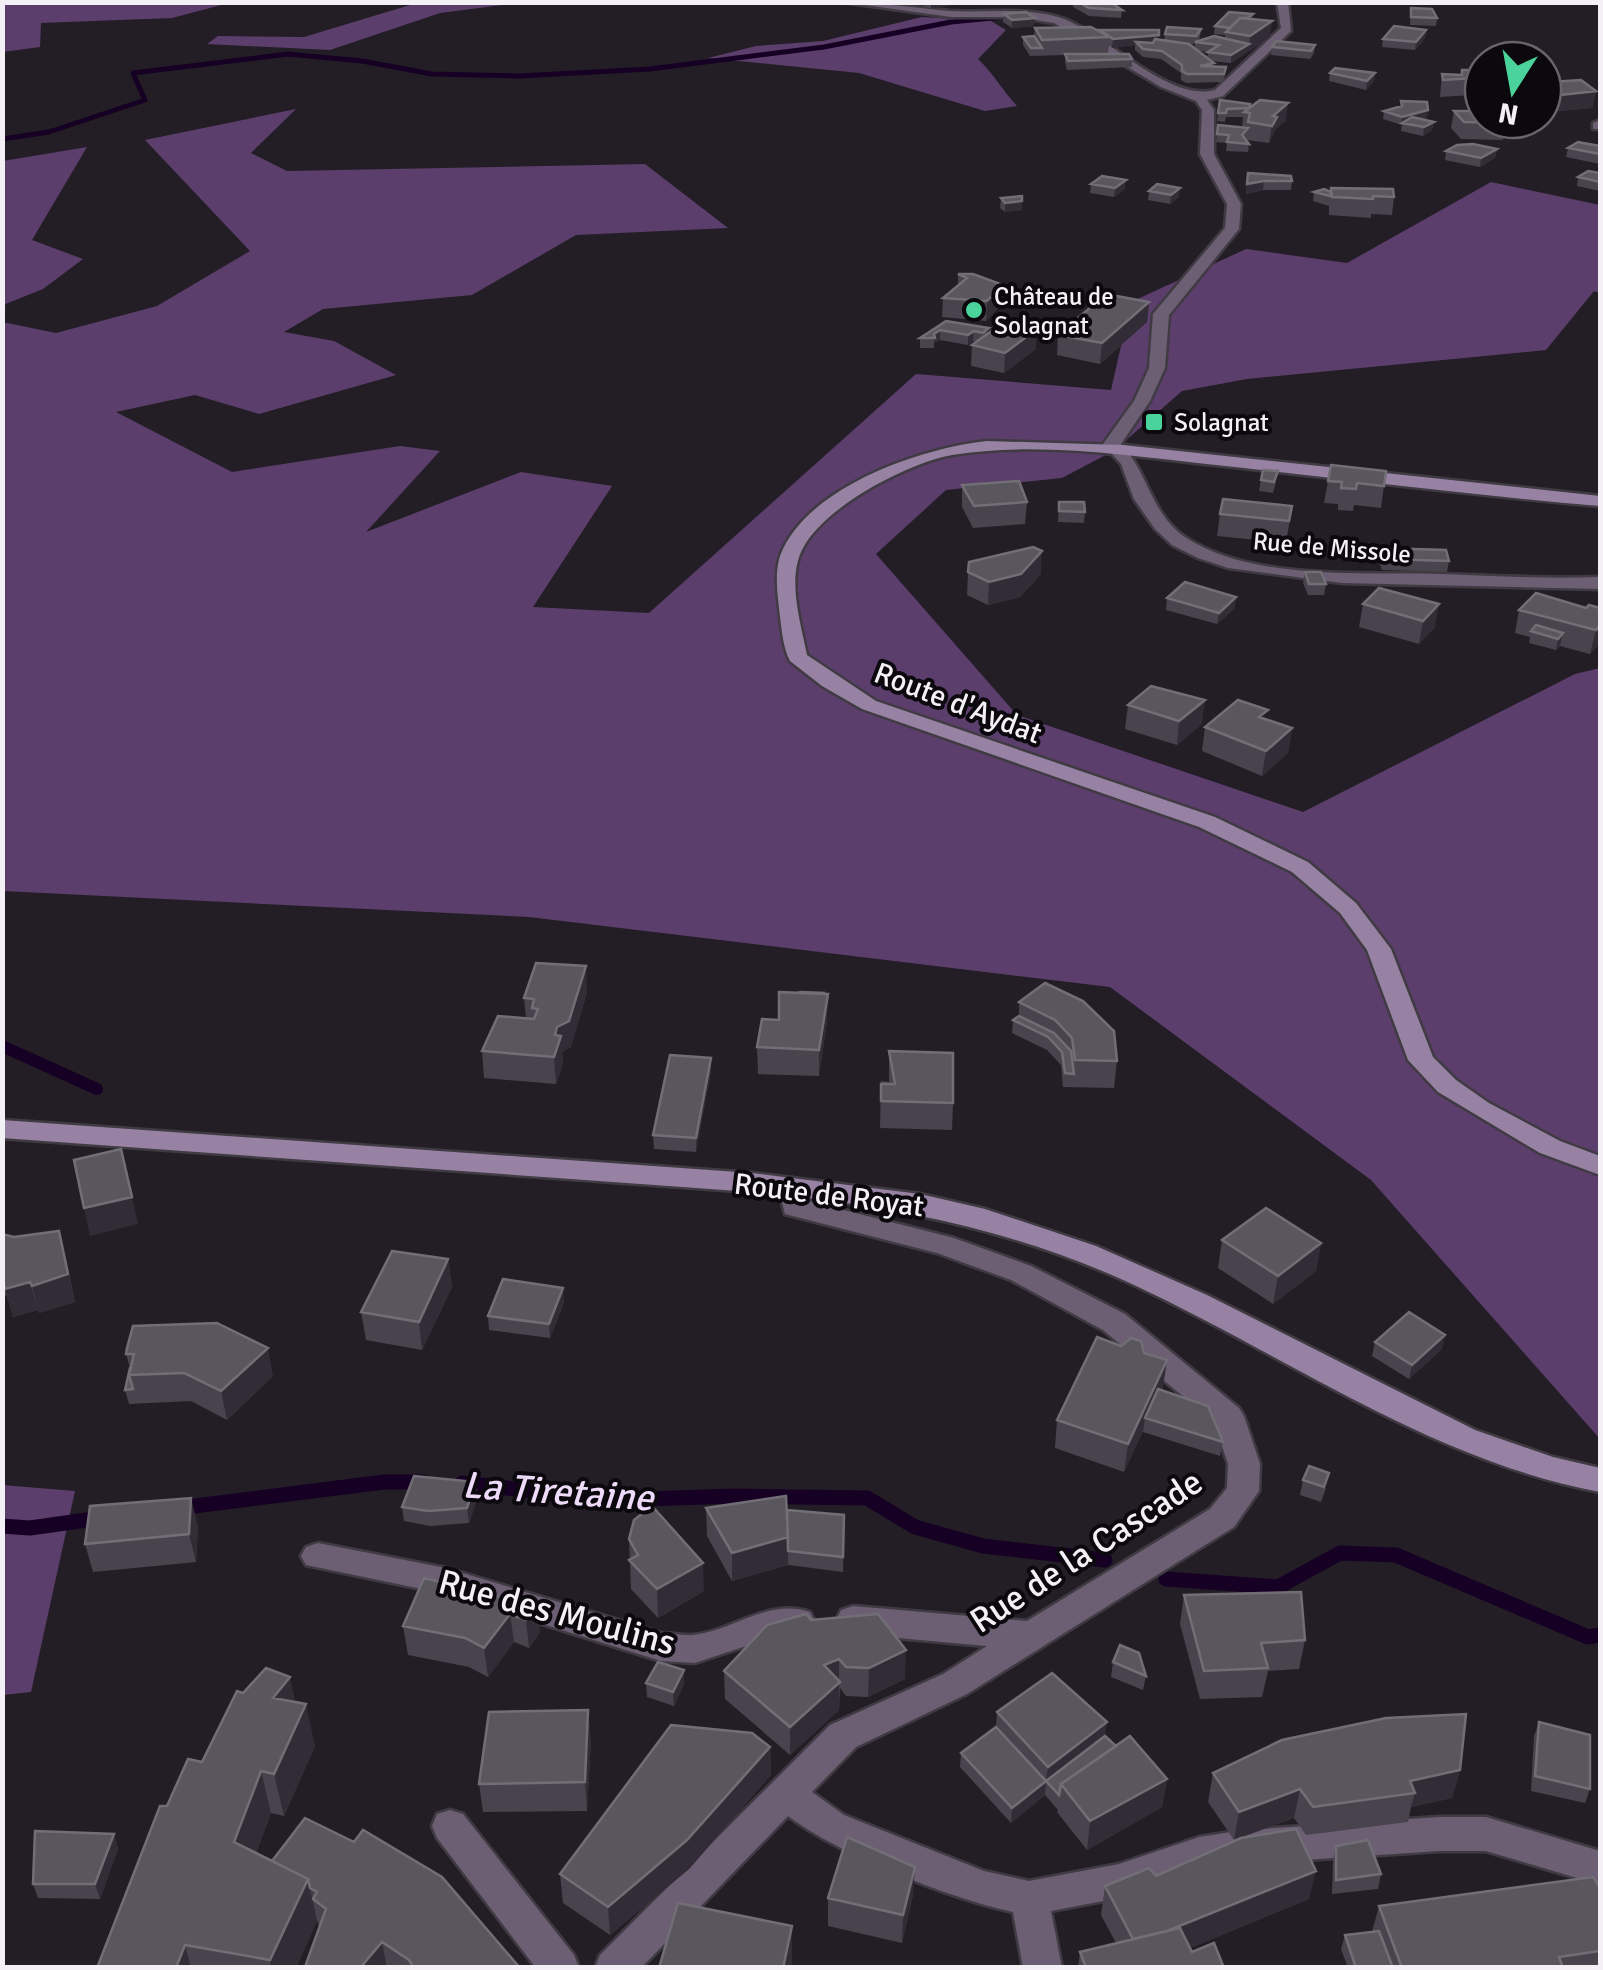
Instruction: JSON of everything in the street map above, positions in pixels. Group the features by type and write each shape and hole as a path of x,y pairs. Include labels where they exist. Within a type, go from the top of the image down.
{"main road":[{"name":"Route d'Aydat","path":"1600,502 1115,450 1012,445 950,450 920,458 829,510 802,532 789,556 788,601 797,657 869,706 1207,822 1300,867 1348,908 1379,949 1421,1060 1434,1073 1480,1109 1550,1147 1600,1166"},
{"name":"Route de Royat","path":"2,1129 792,1187 923,1206 1028,1232 1144,1278 1353,1388 1470,1442 1600,1480"}],"street":[{"path":"848,2 951,14 1058,20 1165,84 1200,98 1208,110 1207,154 1234,204 1232,229 1160,314 1156,368 1142,401 1112,444 1115,450"},
{"path":"958,2 1002,14"},
{"path":"1200,98 1219,93 1287,29 1282,2"},
{"path":"1224,66 1243,70"},
{"name":"Rue de Missole","path":"1115,450 1130,464 1131,476 1152,519 1181,542 1206,555 1246,566 1342,577 1600,583"},
{"name":"Rue de la Cascade","path":"614,1968 843,1736 956,1684 1222,1518 1243,1491 1244,1464 1228,1416 1169,1364 1098,1314 1021,1273 944,1245 795,1206 792,1187"},
{"name":"Rue des Moulins","path":"318,1556 446,1581 661,1647 696,1648 770,1624 838,1619 1032,1636"},
{"path":"787,1795 831,1826 982,1888 1029,1898 1119,1881 1200,1854 1244,1847 1440,1834 1486,1834 1589,1864 1600,1874"},
{"path":"450,1826 560,1968"},
{"path":"1029,1898 1044,1968"}],"shaded area":[{"path":"420,2 517,3 440,13 330,50 207,44 218,36 304,37"},
{"path":"2,3 229,3 172,18 41,23 40,47 3,52"},
{"path":"922,17 991,21 1006,30 978,59 1017,106 985,111 859,73 708,58 756,46 823,41"},
{"path":"296,109 251,153 287,171 645,164 728,228 576,235 472,295 323,309 284,332 334,341 396,375 259,414 195,395 116,412 232,472 400,446 440,451 366,532 521,472 612,486 533,607 649,613 916,374 1111,390 1131,302 1246,249 1347,263 1491,182 1600,205 1600,293 1594,291 1546,350 1247,379 1182,391 1115,450 1062,478 946,490 876,554 1017,715 1303,812 1575,674 1600,668 1600,1439 1371,1180 1110,987 529,917 3,891 2,322 56,333 157,306 250,251 145,140"},
{"path":"87,147 32,240 83,259 43,289 3,305 3,161"},
{"path":"2,1485 75,1491 31,1692 3,1695"}],"building":[{"path":"1079,2 1110,2 1122,10 1089,8"},
{"path":"1411,8 1432,9 1437,18 1411,17"},
{"path":"1026,12 1035,18 1012,20 1004,14"},
{"path":"1229,12 1253,14 1240,18 1230,28 1215,26"},
{"path":"1240,18 1272,21 1250,36 1226,32"},
{"path":"1394,26 1426,30 1416,42 1383,39"},
{"path":"1091,27 1110,37 1042,40 1035,28"},
{"path":"1167,27 1201,29 1196,36 1165,34"},
{"path":"1100,30 1159,30 1159,35 1113,39"},
{"path":"1034,36 1042,48 1031,48 1023,37"},
{"path":"1214,36 1249,44 1231,55 1208,52 1219,45 1195,42"},
{"path":"1155,39 1189,44 1214,63 1200,66 1226,67 1224,74 1187,74 1182,65 1162,51 1143,49 1136,42 1153,43"},
{"path":"1276,41 1315,45 1311,51 1272,47"},
{"path":"1065,54 1129,54 1132,59 1068,61"},
{"path":"1335,68 1375,73 1367,81 1330,73"},
{"path":"1463,70 1463,79 1443,80 1442,74 1462,75"},
{"path":"1581,80 1596,91 1563,95 1563,81"},
{"path":"1220,100 1250,104 1249,108 1218,113"},
{"path":"1260,100 1288,103 1273,116 1277,117 1272,126 1248,122 1250,113 1244,112"},
{"path":"1401,101 1427,102 1428,110 1402,117 1384,111 1402,106"},
{"path":"1412,117 1434,122 1424,127 1402,123"},
{"path":"1218,125 1248,128 1242,135 1249,144 1227,142 1229,135 1217,134"},
{"path":"1578,142 1600,146 1600,154 1568,148"},
{"path":"1457,145 1497,149 1481,158 1446,151"},
{"path":"1588,171 1600,173 1600,182 1578,177"},
{"path":"1248,173 1291,176 1292,181 1247,184"},
{"path":"1102,176 1126,180 1115,188 1091,184"},
{"path":"1157,184 1180,188 1171,195 1149,191"},
{"path":"1331,188 1393,189 1394,197 1332,197"},
{"path":"1022,196 1022,201 1005,203 1001,198"},
{"path":"958,274 973,274 1003,285 987,301 943,298 967,278"},
{"path":"1106,294 1149,302 1102,343 1058,335"},
{"path":"946,321 989,328 968,335 940,330 935,338 920,338"},
{"path":"1004,322 1037,329 1005,353 972,345"},
{"path":"1331,465 1386,471 1384,486 1357,483 1356,489 1341,488 1342,482 1328,481"},
{"path":"1263,470 1278,471 1274,482 1261,480"},
{"path":"1019,481 1027,502 974,506 962,485"},
{"path":"1223,499 1292,506 1289,521 1220,514"},
{"path":"1059,502 1084,502 1085,512 1059,511"},
{"path":"1033,547 1042,551 1021,574 989,582 968,572 969,562"},
{"path":"1380,548 1446,550 1449,561 1384,559"},
{"path":"1305,572 1321,572 1326,584 1309,584"},
{"path":"1185,582 1236,597 1219,613 1167,598"},
{"path":"1379,588 1439,604 1423,621 1363,604"},
{"path":"1536,593 1586,608 1600,608 1600,625 1596,630 1519,610"},
{"path":"1536,625 1563,633 1558,639 1531,631"},
{"path":"1151,686 1205,700 1179,721 1128,705"},
{"path":"1238,700 1268,710 1259,717 1292,728 1266,751 1205,727"},
{"path":"536,963 586,966 569,1021 557,1027 555,1035 561,1036 554,1057 482,1051 498,1016 534,1019 538,1009 532,1008 534,999 524,998"},
{"path":"1045,983 1083,1001 1114,1031 1117,1061 1075,1060 1072,1038 1055,1020 1019,1002"},
{"path":"779,992 828,994 819,1050 757,1047 762,1019 779,1020"},
{"path":"1019,1016 1054,1033 1071,1051 1074,1074 1065,1073 1062,1052 1048,1037 1013,1020"},
{"path":"889,1051 953,1053 953,1103 881,1101 881,1084 895,1084"},
{"path":"670,1055 711,1058 696,1138 653,1135"},
{"path":"121,1149 132,1197 84,1208 74,1160"},
{"path":"1266,1208 1321,1243 1278,1276 1222,1240"},
{"path":"59,1231 68,1274 32,1286 30,1282 5,1289 2,1234 14,1237"},
{"path":"392,1251 448,1259 419,1322 361,1312"},
{"path":"503,1279 563,1288 549,1324 488,1316"},
{"path":"1409,1312 1445,1335 1412,1365 1375,1342"},
{"path":"217,1323 268,1348 221,1391 184,1373 129,1375 134,1354 126,1354 133,1326"},
{"path":"1097,1337 1121,1346 1131,1338 1141,1341 1144,1353 1167,1360 1128,1444 1057,1420"},
{"path":"130,1368 133,1389 125,1390"},
{"path":"1158,1389 1208,1406 1223,1442 1145,1418"},
{"path":"1309,1466 1329,1473 1324,1487 1303,1480"},
{"path":"414,1476 476,1482 467,1508 428,1511 402,1507"},
{"path":"786,1496 788,1537 732,1553 706,1508"},
{"path":"191,1498 189,1534 85,1544 90,1506"},
{"path":"652,1506 703,1563 657,1589 629,1560 638,1555 629,1539 634,1520"},
{"path":"787,1510 844,1515 843,1557 788,1551"},
{"path":"424,1578 537,1603 526,1620 510,1614 484,1648 465,1638 403,1626"},
{"path":"1301,1592 1305,1640 1261,1643 1268,1668 1204,1671 1184,1595"},
{"path":"806,1614 811,1620 878,1614 906,1650 869,1668 846,1667 839,1659 824,1665 840,1682 790,1727 724,1671 767,1625"},
{"path":"1120,1645 1139,1653 1146,1676 1113,1662"},
{"path":"658,1662 684,1670 673,1692 646,1683"},
{"path":"266,1668 290,1677 273,1698 306,1704 274,1774 261,1771 234,1842 308,1879 270,1960 185,1945 176,1968 97,1968 160,1806 167,1806 188,1759 202,1762 237,1691 243,1693"},
{"path":"1052,1673 1107,1722 1048,1767 997,1712"},
{"path":"588,1710 585,1782 479,1784 489,1712"},
{"path":"1466,1714 1460,1770 1410,1781 1415,1793 1313,1807 1300,1789 1239,1812 1213,1773 1282,1740 1386,1718"},
{"path":"1539,1722 1590,1735 1590,1789 1535,1776"},
{"path":"671,1725 752,1733 770,1747 687,1840 608,1907 560,1874"},
{"path":"996,1727 1046,1781 1012,1808 961,1753"},
{"path":"1105,1736 1116,1746 1061,1784 1059,1795 1046,1781"},
{"path":"1130,1736 1167,1779 1090,1821 1061,1784"},
{"path":"305,1818 354,1842 363,1830 442,1877 520,1968 414,1968 409,1960 382,1942 360,1968 311,1968 306,1964 326,1909 313,1899 317,1892 310,1888 308,1879 272,1861"},
{"path":"1296,1829 1316,1871 1167,1931 1133,1939 1105,1886 1149,1868 1156,1876 1241,1838"},
{"path":"35,1831 114,1834 95,1884 33,1884"},
{"path":"847,1837 915,1867 903,1915 828,1898"},
{"path":"1368,1840 1381,1874 1336,1880 1336,1846"},
{"path":"1593,1877 1600,1888 1600,1951 1559,1957 1563,1968 1402,1968 1379,1906"},
{"path":"678,1903 792,1926 783,1968 659,1968"},
{"path":"1180,1928 1192,1952 1214,1943 1224,1968 1086,1968 1080,1952"},
{"path":"1379,1931 1393,1968 1356,1968 1345,1935"}],"waterway":[{"path":"2,139 49,132 145,100 133,73 288,54 362,61 432,74 519,76 650,69 824,47 951,22 1003,17"},
{"path":"2,1046 97,1089"},
{"name":"La Tiretaine","path":"179,1508 384,1482 424,1482"},
{"name":"La Tiretaine","path":"462,1483 613,1500 734,1496 867,1498 915,1527 983,1546 1105,1560"},
{"name":"La Tiretaine","path":"2,1526 30,1528 101,1518"},
{"name":"La Tiretaine","path":"1166,1579 1278,1587 1340,1553 1396,1555 1588,1637 1600,1635"}],"place":[{"name":"Château de Solagnat","path":"974,310"},
{"name":"Solagnat","path":"1154,422"}]}
